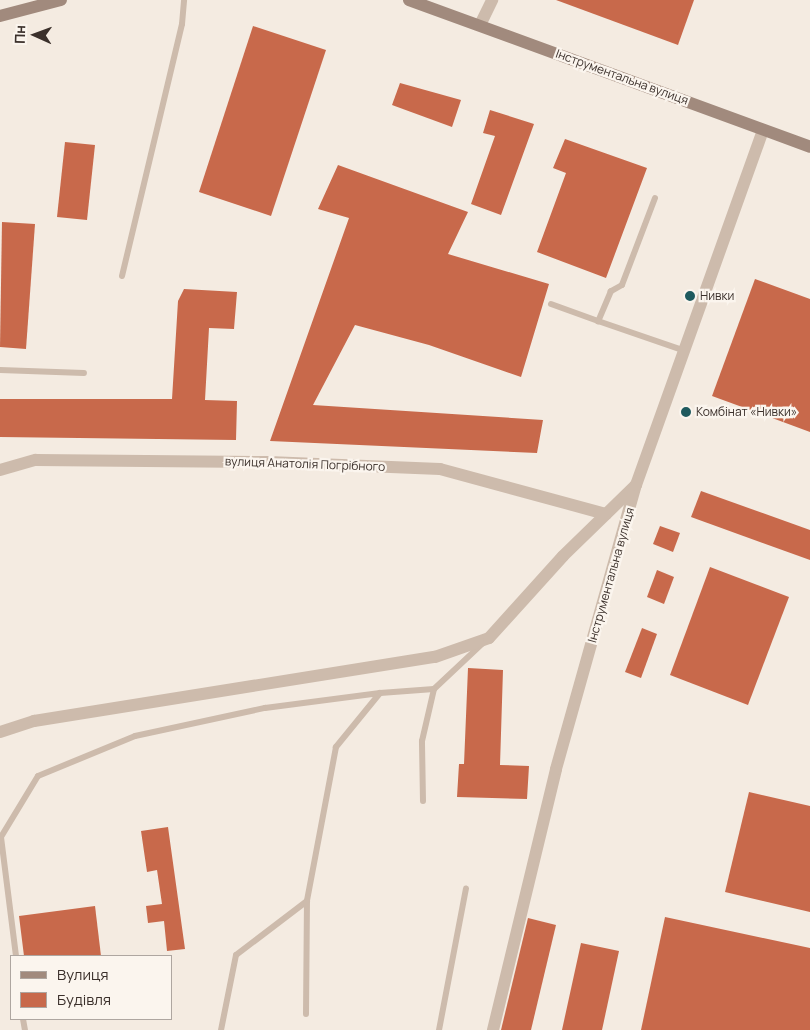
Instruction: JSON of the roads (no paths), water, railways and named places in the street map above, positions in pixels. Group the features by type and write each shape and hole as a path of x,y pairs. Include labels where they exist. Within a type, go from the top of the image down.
{"street":[{"path":"0,16 38,3 61,0"},
{"name":"Інструментальна вулиця","path":"409,0 424,3 810,147"},
{"path":"480,25 492,0"},
{"name":"Інструментальна вулиця","path":"493,1030 556,768 636,485 686,351 763,130"},
{"name":"вулиця Анатолія Погрібного","path":"0,470 36,460 268,462 440,469 606,514"},
{"path":"0,732 34,721 435,657 489,638 562,556 636,485"}],"lane":[{"path":"122,276 182,24 184,0"},
{"path":"598,321 611,291 622,285 655,198"},
{"path":"551,304 686,351"},
{"path":"0,370 84,373"},
{"path":"423,801 422,741 434,689 489,638"},
{"path":"16,955 1,837 38,776 135,736 265,708 380,693 434,689"},
{"path":"306,1014 307,901 336,747 380,693"},
{"path":"438,1030 466,889"},
{"path":"221,1030 236,955 307,901"}],"place":[{"name":"Нивки","path":"690,296"},
{"name":"Комбінат «Нивки»","path":"686,412"}]}
